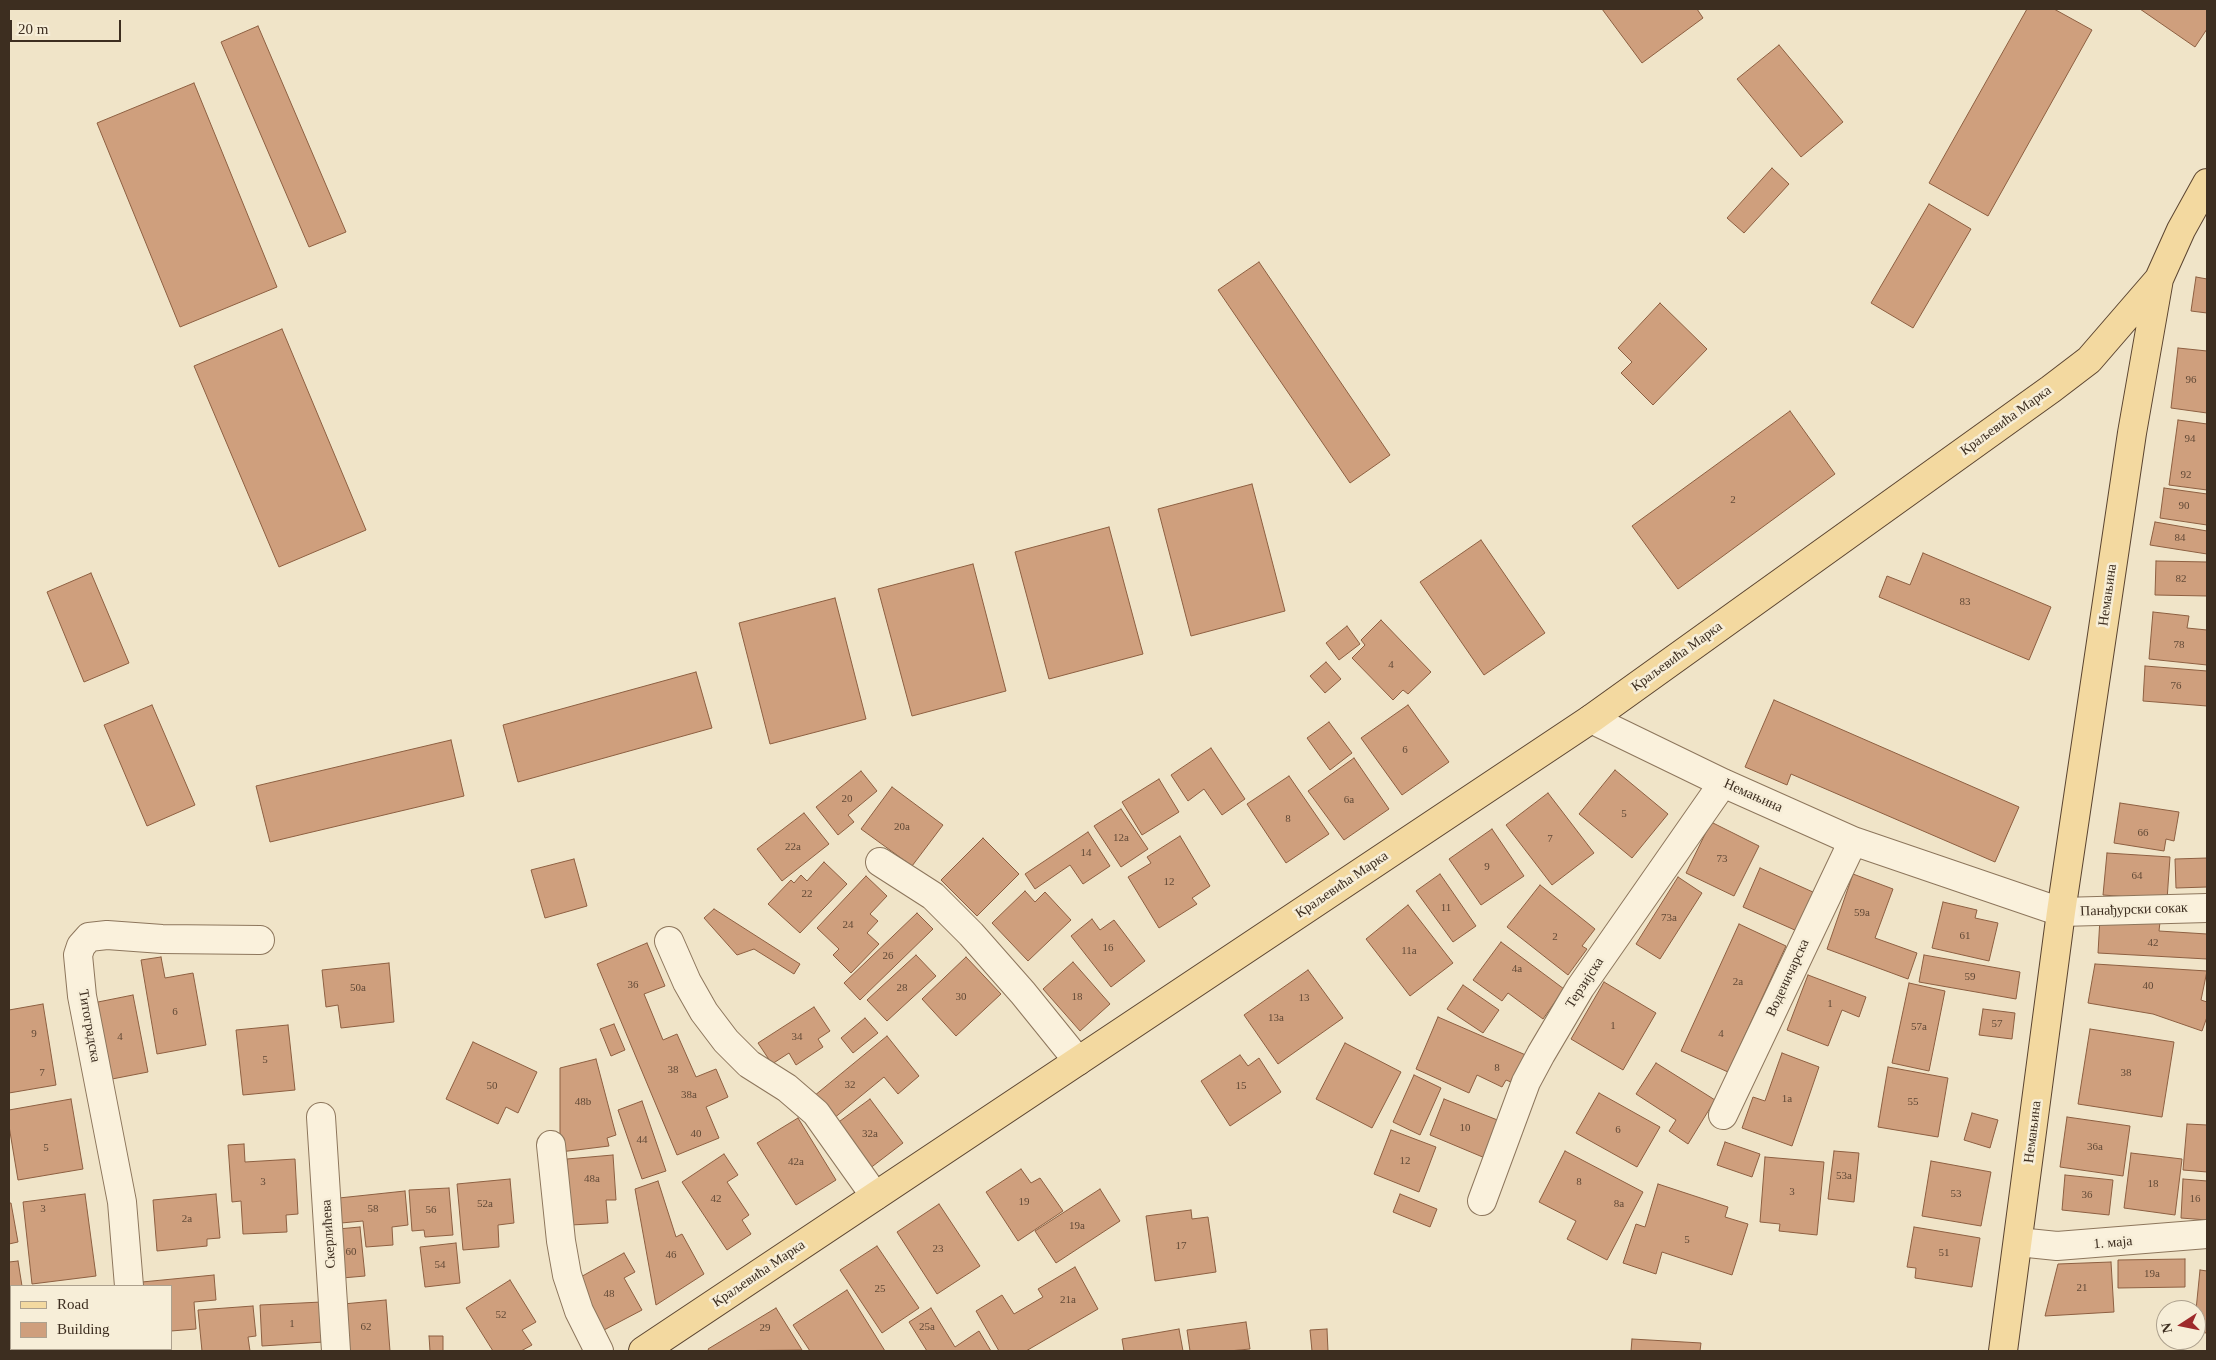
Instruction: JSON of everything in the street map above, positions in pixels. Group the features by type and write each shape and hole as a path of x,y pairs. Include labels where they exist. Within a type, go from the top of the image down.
{"main road":[{"name":"Краљевића Марка","path":"643,1351 1591,718 2089,360 2159,278 2181,230 2207,183"},
{"name":"Немањина","path":"2003,1351 2061,912 2130,443 2159,278"}],"street":[{"name":"Немањина","path":"1591,718 1723,783 1852,841 2061,912"},
{"name":"Терзијска","path":"1482,1201 1526,1082 1541,1054 1580,988 1723,783"},
{"name":"Воденичарска","path":"1723,1115 1852,841"},
{"path":"880,862 933,896 971,934 1023,993 1078,1062"},
{"name":"Панађурски сокак","path":"2061,912 2207,908"},
{"name":"Титоградска","path":"129,1285 122,1202 82,996 78,955 81,946 89,937 106,935 162,939 260,940"},
{"path":"669,941 687,982 704,1012 726,1041 749,1064 787,1088 816,1113 875,1196"},
{"name":"Скерлићева","path":"321,1117 336,1351"},
{"path":"551,1145 561,1241 567,1276 579,1311 599,1351"},
{"name":"1. маја","path":"2018,1242 2057,1246 2207,1234"}],"building":[{"path":"1602,9 1697,9 1703,18 1642,63"},
{"path":"2027,9 2054,9 2092,30 1988,216 1929,183"},
{"path":"2140,9 2207,9 2207,29 2195,47"},
{"path":"258,26 346,232 309,247 221,42"},
{"path":"1779,45 1843,122 1801,157 1737,79"},
{"path":"194,83 277,287 180,327 97,123"},
{"path":"1772,168 1789,184 1744,233 1727,218"},
{"path":"1929,204 1971,229 1913,328 1871,303"},
{"path":"1259,262 1390,455 1350,483 1218,290"},
{"path":"2196,277 2207,279 2207,313 2191,311"},
{"path":"1660,303 1707,349 1653,405 1621,373 1632,362 1618,348"},
{"path":"282,329 366,530 279,567 194,366"},
{"path":"2178,348 2207,351 2207,413 2171,408"},
{"path":"1790,411 1835,474 1678,589 1632,526"},
{"path":"2178,420 2207,424 2207,490 2169,485"},
{"path":"1252,484 1285,611 1191,636 1158,509"},
{"path":"2164,488 2207,494 2207,525 2160,518"},
{"path":"2155,522 2207,531 2207,554 2150,545"},
{"path":"1109,527 1143,654 1049,679 1015,552"},
{"path":"1481,540 1545,633 1484,675 1420,582"},
{"path":"1923,553 2051,607 2029,660 1879,597 1887,576 1910,585"},
{"path":"2156,561 2207,562 2207,596 2155,595"},
{"path":"973,564 1006,691 912,716 878,589"},
{"path":"91,573 129,663 84,682 47,592"},
{"path":"835,598 866,719 770,744 739,623"},
{"path":"2153,612 2189,616 2187,628 2207,630 2207,665 2149,659"},
{"path":"1381,620 1431,672 1408,694 1403,690 1393,700 1352,658 1365,645 1361,640"},
{"path":"1347,626 1360,644 1339,660 1326,643"},
{"path":"1326,662 1341,679 1325,693 1310,676"},
{"path":"2145,666 2207,671 2207,706 2143,701"},
{"path":"696,672 712,728 518,782 503,725"},
{"path":"1774,700 2019,807 1995,862 1791,774 1787,785 1745,767"},
{"path":"152,705 195,805 147,826 104,725"},
{"path":"1408,705 1449,762 1402,795 1361,738"},
{"path":"1329,722 1352,753 1330,770 1307,738"},
{"path":"451,740 464,796 270,842 256,786"},
{"path":"1211,748 1245,799 1222,815 1204,789 1188,801 1171,775"},
{"path":"1354,758 1389,809 1344,840 1308,791"},
{"path":"1615,770 1668,814 1632,858 1579,814"},
{"path":"861,771 877,791 848,815 854,822 838,835 816,807"},
{"path":"1289,776 1329,834 1286,863 1247,804"},
{"path":"1159,779 1179,812 1142,835 1122,802"},
{"path":"892,787 943,825 912,866 861,829"},
{"path":"1548,793 1594,853 1552,885 1506,825"},
{"path":"2120,803 2179,812 2174,841 2166,839 2164,851 2114,843"},
{"path":"1121,809 1148,849 1121,867 1094,826"},
{"path":"804,813 829,844 782,881 757,849"},
{"path":"1711,822 1759,846 1734,896 1686,873"},
{"path":"1492,829 1524,876 1481,905 1449,859"},
{"path":"1088,832 1110,866 1083,884 1070,865 1035,889 1025,874"},
{"path":"1180,836 1210,886 1192,898 1197,904 1159,928 1128,877 1151,863 1147,857"},
{"path":"983,838 1019,874 977,916 941,880"},
{"path":"2107,853 2170,857 2167,900 2103,895"},
{"path":"2207,858 2207,887 2176,888 2175,859"},
{"path":"574,859 587,906 545,918 531,870"},
{"path":"824,862 847,884 800,933 768,904 791,880 794,883 801,875 807,881"},
{"path":"1760,868 1815,893 1797,931 1743,907"},
{"path":"1440,874 1476,926 1453,942 1416,891"},
{"path":"1853,874 1893,889 1875,938 1917,953 1908,979 1827,949"},
{"path":"866,876 887,896 870,914 878,921 867,933 879,944 851,973 833,955 839,949 817,928"},
{"path":"1678,877 1702,893 1660,959 1636,944"},
{"path":"1540,885 1595,929 1582,946 1587,949 1568,975 1507,927"},
{"path":"1025,891 1035,902 1045,892 1071,920 1028,961 992,923"},
{"path":"1943,902 1977,910 1975,918 1998,923 1989,961 1932,948"},
{"path":"1408,905 1453,963 1410,996 1366,939"},
{"path":"714,909 800,964 794,974 754,949 737,955 704,918"},
{"path":"917,913 933,929 860,1000 844,983"},
{"path":"2100,918 2160,922 2159,931 2207,934 2207,959 2098,953"},
{"path":"1092,919 1100,930 1114,920 1145,961 1111,987 1071,936"},
{"path":"1739,924 1786,946 1728,1072 1681,1051"},
{"path":"1501,942 1564,989 1543,1019 1508,993 1502,1001 1473,980"},
{"path":"647,943 665,986 644,994 663,1040 677,1034 696,1077 716,1069 728,1097 706,1107 719,1138 677,1155 597,964"},
{"path":"916,955 936,976 887,1021 867,1000"},
{"path":"1924,955 2020,972 2016,999 1919,982"},
{"path":"161,957 165,978 193,973 206,1045 157,1054 141,960"},
{"path":"966,957 1001,994 956,1036 922,999"},
{"path":"1073,962 1110,1004 1080,1031 1043,989"},
{"path":"389,963 394,1022 341,1028 338,1005 326,1007 322,970"},
{"path":"2095,964 2207,971 2201,1000 2207,1002 2207,1017 2202,1031 2153,1014 2088,1003"},
{"path":"1308,970 1343,1018 1278,1064 1244,1015"},
{"path":"1808,975 1866,997 1859,1017 1842,1010 1828,1046 1787,1030"},
{"path":"1604,982 1656,1013 1623,1070 1571,1039"},
{"path":"1909,983 1945,991 1929,1071 1892,1063"},
{"path":"1463,985 1499,1010 1483,1033 1447,1009"},
{"path":"133,995 148,1072 107,1080 93,1003"},
{"path":"43,1004 56,1085 9,1093 9,1010"},
{"path":"814,1007 830,1031 818,1039 823,1047 796,1065 789,1053 772,1064 758,1043"},
{"path":"1983,1009 2015,1013 2012,1039 1979,1035"},
{"path":"1438,1017 1528,1056 1516,1084 1506,1080 1502,1087 1477,1075 1469,1093 1416,1069"},
{"path":"865,1018 878,1033 853,1053 841,1038"},
{"path":"614,1024 625,1050 611,1056 600,1029"},
{"path":"288,1025 295,1090 243,1095 236,1030"},
{"path":"2090,1029 2174,1042 2162,1117 2078,1104"},
{"path":"887,1036 919,1076 898,1094 884,1077 833,1119 814,1096"},
{"path":"473,1042 537,1072 518,1113 506,1107 498,1124 446,1099"},
{"path":"1345,1043 1401,1072 1372,1128 1316,1099"},
{"path":"1782,1053 1819,1067 1792,1146 1742,1128 1753,1097 1765,1101"},
{"path":"1240,1055 1248,1066 1259,1058 1281,1092 1230,1126 1201,1081"},
{"path":"596,1059 616,1135 607,1138 609,1146 560,1152 560,1068"},
{"path":"1656,1063 1715,1100 1688,1144 1669,1131 1676,1120 1636,1094"},
{"path":"1888,1067 1948,1078 1938,1137 1878,1127"},
{"path":"1414,1075 1441,1088 1420,1135 1393,1122"},
{"path":"1599,1093 1660,1127 1637,1167 1576,1133"},
{"path":"71,1099 83,1169 18,1180 9,1126 9,1110"},
{"path":"870,1099 903,1143 869,1169 836,1124"},
{"path":"1444,1099 1500,1121 1485,1158 1430,1135"},
{"path":"642,1101 666,1171 642,1179 618,1110"},
{"path":"1972,1113 1998,1120 1990,1148 1964,1140"},
{"path":"2067,1117 2130,1126 2123,1176 2060,1167"},
{"path":"798,1118 836,1180 796,1205 757,1143"},
{"path":"2187,1124 2207,1125 2207,1172 2183,1170"},
{"path":"1391,1130 1436,1147 1419,1192 1374,1174"},
{"path":"1725,1142 1760,1154 1752,1177 1717,1165"},
{"path":"244,1144 245,1162 295,1159 298,1214 286,1215 287,1232 243,1234 241,1201 232,1202 228,1145"},
{"path":"1565,1151 1643,1192 1607,1260 1567,1239 1576,1221 1539,1202"},
{"path":"1834,1151 1859,1153 1854,1202 1828,1199"},
{"path":"2131,1153 2182,1159 2175,1215 2124,1208"},
{"path":"724,1154 738,1175 727,1182 749,1215 742,1220 751,1234 727,1250 682,1182"},
{"path":"613,1155 616,1200 606,1200 608,1223 571,1225 567,1159"},
{"path":"1765,1157 1824,1162 1817,1235 1779,1231 1780,1224 1760,1222"},
{"path":"1931,1161 1991,1172 1981,1226 1922,1216"},
{"path":"1021,1169 1031,1183 1040,1178 1063,1211 1018,1241 986,1192"},
{"path":"2065,1175 2113,1180 2109,1215 2062,1210"},
{"path":"510,1179 514,1223 498,1225 499,1247 463,1250 457,1184"},
{"path":"2183,1179 2207,1181 2207,1220 2181,1218"},
{"path":"658,1181 676,1237 682,1234 704,1274 656,1305 635,1189"},
{"path":"1658,1184 1728,1207 1725,1217 1748,1224 1732,1275 1662,1252 1656,1274 1623,1263 1636,1224 1645,1227"},
{"path":"449,1188 453,1235 425,1237 424,1230 412,1231 409,1190"},
{"path":"1100,1189 1120,1221 1056,1263 1035,1231"},
{"path":"405,1191 408,1225 392,1227 393,1245 366,1247 363,1221 341,1223 339,1198"},
{"path":"85,1194 96,1276 32,1284 23,1202"},
{"path":"216,1194 220,1238 207,1239 207,1246 157,1251 153,1200"},
{"path":"1400,1194 1437,1209 1430,1227 1393,1212"},
{"path":"9,1203 11,1203 18,1242 9,1244"},
{"path":"939,1204 980,1266 937,1294 897,1232"},
{"path":"1191,1210 1192,1219 1208,1217 1216,1272 1155,1281 1146,1216"},
{"path":"360,1227 365,1276 342,1278 338,1229"},
{"path":"1914,1227 1980,1238 1972,1287 1915,1278 1916,1268 1907,1267"},
{"path":"456,1243 460,1283 425,1287 420,1247"},
{"path":"877,1246 919,1308 882,1333 840,1270"},
{"path":"624,1253 635,1272 624,1278 642,1310 604,1330 577,1279"},
{"path":"2185,1259 2185,1287 2118,1288 2118,1260"},
{"path":"18,1261 22,1285 10,1285 10,1299 9,1299 9,1262"},
{"path":"2111,1262 2114,1312 2045,1316 2058,1264"},
{"path":"1075,1267 1098,1309 1026,1351 999,1351 976,1311 1002,1295 1014,1314 1043,1297 1038,1289"},
{"path":"2200,1270 2207,1271 2207,1333 2206,1300 2197,1300"},
{"path":"214,1275 216,1300 194,1302 196,1329 172,1331 172,1285 142,1285 142,1282"},
{"path":"510,1280 536,1322 522,1330 532,1345 521,1351 493,1351 466,1308"},
{"path":"847,1290 885,1351 810,1351 793,1325"},
{"path":"9,1299 10,1327 9,1327"},
{"path":"386,1300 390,1351 346,1351 343,1304"},
{"path":"322,1302 324,1342 262,1346 260,1305"},
{"path":"253,1306 256,1336 248,1337 250,1351 202,1351 198,1310"},
{"path":"776,1308 802,1350 709,1351 708,1349"},
{"path":"931,1308 955,1347 979,1331 991,1351 927,1351 909,1322"},
{"path":"1246,1322 1250,1349 1190,1351 1187,1330"},
{"path":"1179,1329 1183,1351 1124,1351 1122,1339"},
{"path":"1327,1329 1328,1351 1312,1351 1310,1330"},
{"path":"429,1336 443,1336 443,1351 430,1351"},
{"path":"1632,1339 1701,1343 1700,1351 1631,1351"}]}
